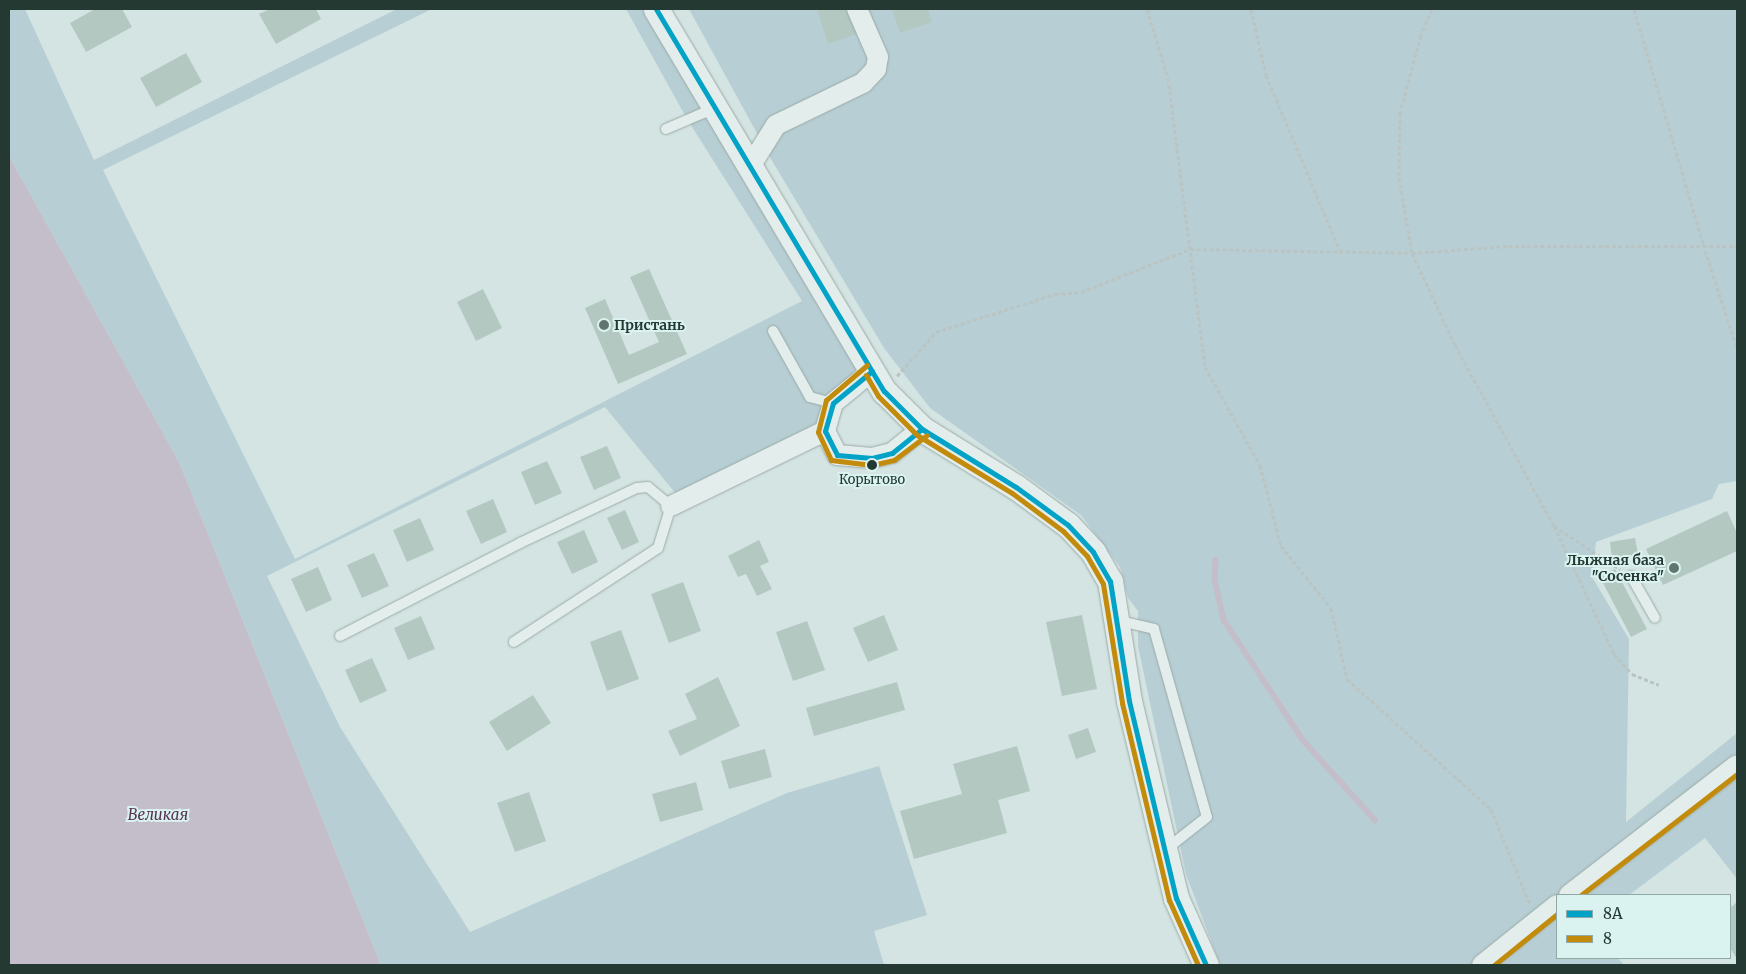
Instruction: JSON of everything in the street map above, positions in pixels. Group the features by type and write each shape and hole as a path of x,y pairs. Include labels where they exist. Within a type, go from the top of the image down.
{"street":[{"path":"656,9 878,381 922,429 1016,487 1068,525 1094,552 1110,581 1128,701 1176,898 1206,965"},
{"path":"751,166 776,125 863,84 876,69 878,57 857,9"},
{"path":"878,381 833,403 825,432 837,455 872,458 892,453 922,429"},
{"path":"671,506 825,432"},
{"path":"1570,894 1737,765"},
{"path":"1482,965 1556,906"}],"lane":[{"path":"666,129 716,107"},
{"path":"773,331 810,397 833,403"},
{"path":"340,636 520,543 637,488 648,486 671,506 658,548 514,642"},
{"path":"1631,576 1655,618"},
{"path":"1116,620 1154,629 1207,817 1164,850"}],"path":[{"path":"1147,9 1168,78 1205,368 1260,466 1281,546 1330,608 1347,679 1491,809 1537,921"},
{"path":"1250,9 1266,75 1340,251"},
{"path":"1432,9 1421,35 1400,113 1399,178 1412,253 1455,345 1554,526 1614,654 1632,674 1659,685"},
{"path":"1634,9 1703,244 1737,348"},
{"path":"878,381 936,332 1054,294 1081,292 1190,249 1412,253 1508,246 1703,244 1737,246"},
{"path":"1554,526 1631,576"}],"shaded area":[{"path":"9,9 25,9 94,160 397,9 432,9 103,170 295,559 802,301 687,119 626,9 645,9 859,365 814,425 676,494 605,407 267,576 340,727 470,932 787,793 879,766 927,915 874,931 884,965 381,965 179,462 9,156"},
{"path":"689,9 1737,9 1737,481 1719,484 1712,499 1596,542 1592,577 1629,639 1626,822 1737,733 1737,879 1705,838 1630,894 1556,894 1556,959 1619,959 1624,965 1220,965 1186,874 1138,646 1138,611 1128,598 1120,567 1081,515 930,408 884,348 771,159"}],"water":[{"name":"Великая","path":"9,156 179,462 381,965 9,965"}],"building":[{"path":"95,9 122,9 132,27 86,52 70,23"},
{"path":"270,9 316,9 321,19 276,44 259,14"},
{"path":"817,9 852,9 860,33 828,44"},
{"path":"892,9 928,9 932,22 900,33"},
{"path":"186,53 202,82 156,107 140,78"},
{"name":"Пристань","path":"649,269 687,354 618,384 585,308 605,299 629,355 659,342 630,277"},
{"path":"483,289 502,328 476,341 457,302"},
{"path":"607,446 621,478 594,490 580,457"},
{"path":"547,461 562,493 535,505 521,472"},
{"path":"493,499 507,532 481,544 466,511"},
{"path":"625,510 639,542 622,550 607,518"},
{"path":"1727,511 1737,533 1737,551 1663,585 1646,549"},
{"path":"420,518 434,550 407,562 393,530"},
{"path":"584,530 598,562 572,574 557,542"},
{"path":"1635,538 1638,554 1612,559 1610,542"},
{"path":"759,540 769,562 760,566 772,589 757,596 746,574 738,577 728,556"},
{"path":"374,553 389,586 362,598 347,565"},
{"path":"318,567 332,600 306,612 291,579"},
{"path":"1615,569 1647,629 1631,637 1600,577"},
{"path":"683,582 701,631 669,643 651,594"},
{"path":"884,615 898,650 868,662 853,628"},
{"path":"1082,615 1097,689 1062,696 1046,622"},
{"path":"421,616 435,649 408,660 394,628"},
{"path":"807,621 825,670 793,681 776,632"},
{"path":"621,630 639,679 607,691 590,642"},
{"path":"372,658 387,691 360,703 345,670"},
{"path":"718,677 740,726 680,756 668,731 697,719 685,694"},
{"path":"897,682 905,710 814,736 806,708"},
{"path":"533,695 551,723 507,751 489,722"},
{"path":"1088,728 1096,752 1076,759 1068,735"},
{"path":"1017,746 1030,791 998,800 1007,833 914,859 900,811 962,794 953,764"},
{"path":"765,749 772,777 729,789 721,761"},
{"path":"696,782 703,810 660,822 652,794"},
{"path":"529,792 546,841 515,852 497,803"},
{"path":"1737,902 1737,959 1731,950 1731,907"}],"waterway":[{"path":"1216,560 1215,580 1224,620 1303,740 1375,820"}],"transit line":[{"name":"8А","path":"656,9 884,391 922,429 1016,487 1068,525 1093,552 1110,581 1129,701 1176,898 1206,965"},
{"name":"8","path":"867,365 826,400 818,432 831,460 872,465 894,460 927,435"},
{"name":"8А","path":"872,371 833,403 825,431 837,455 872,458 892,453 922,429"},
{"name":"8","path":"866,375 878,396 917,435 1012,493 1063,531 1087,556 1103,584 1122,703 1169,900 1198,965"},
{"name":"8","path":"1582,894 1737,774"},
{"name":"8","path":"1494,965 1556,915"}],"place":[{"name":"Пристань","path":"604,325"},
{"name":"Корытово","path":"872,465"},
{"name":"Лыжная база \"Сосенка\"","path":"1674,568"}]}
